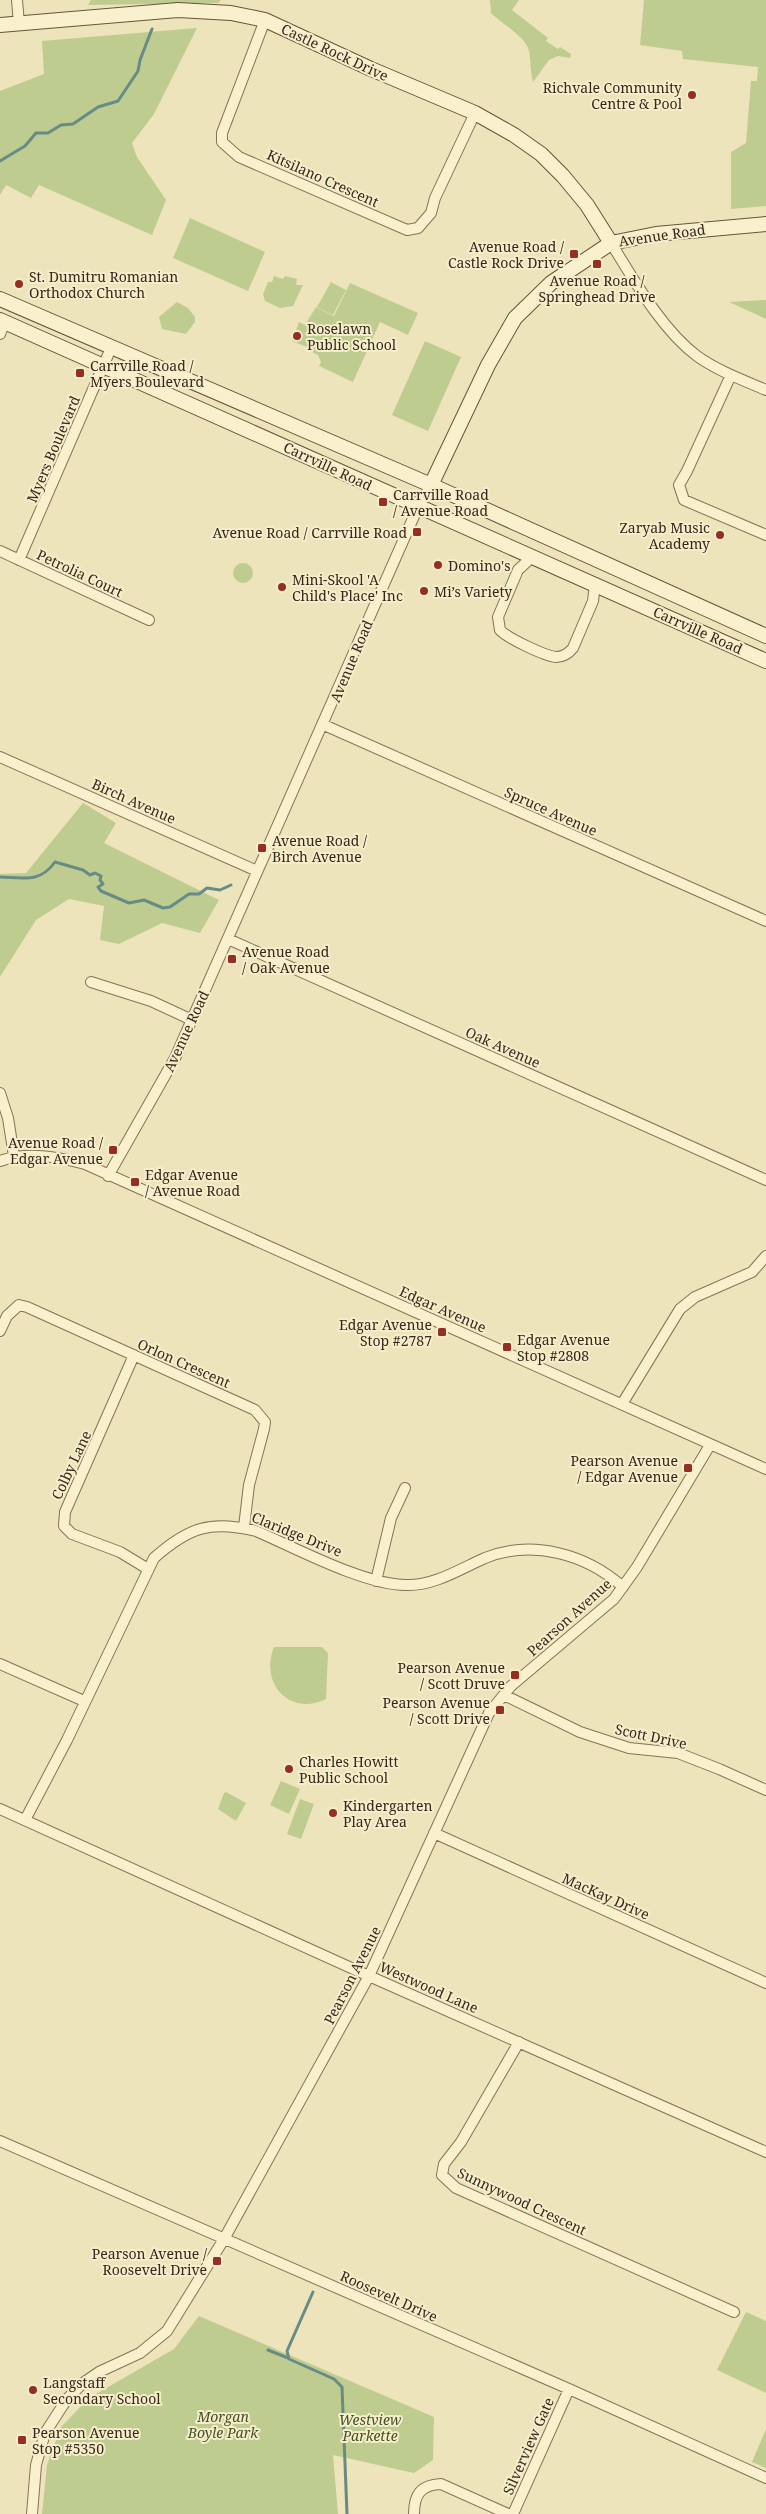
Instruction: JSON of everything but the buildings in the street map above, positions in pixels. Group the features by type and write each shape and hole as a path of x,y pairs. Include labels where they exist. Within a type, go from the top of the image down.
{"main road":[{"name":"Castle Rock Drive","path":"0,25 178,10 231,13 265,20 371,69 475,113 541,154 587,205 611,243"},
{"name":"Avenue Road","path":"431,485 488,365 515,318 551,284 611,243 656,234 766,224"},
{"name":"Carrville Road","path":"0,299 431,485 766,636"},
{"name":"Carrville Road","path":"2,325 103,366 256,433 766,661"},
{"path":"256,433 264,414"},
{"path":"694,629 702,607"}],"street":[{"path":"17,0 19,24"},
{"name":"Kitsilano Crescent","path":"265,20 222,133 222,142 239,156 407,230 418,228 431,213 435,198 475,113"},
{"path":"611,243 674,334 698,356 731,375 766,390"},
{"name":"Myers Boulevard","path":"19,560 111,348"},
{"path":"731,375 687,471 680,482 680,493 687,503 706,508 766,535"},
{"name":"Avenue Road","path":"108,1176 175,1058 257,870 324,725 418,507 431,485"},
{"name":"Petrolia Court","path":"0,551 149,620"},
{"path":"533,556 518,570 498,617 500,630 512,639 556,657 568,653 573,648 593,601 595,584"},
{"name":"Spruce Avenue","path":"324,725 766,921"},
{"name":"Birch Avenue","path":"0,757 257,870"},
{"name":"Oak Avenue","path":"228,939 766,1180"},
{"path":"91,982 151,1001 192,1020"},
{"path":"0,1093 8,1118 14,1156 0,1161"},
{"name":"Edgar Avenue","path":"14,1156 58,1158 85,1164 108,1176 622,1404 766,1470"},
{"path":"622,1404 680,1309 694,1297 752,1272 766,1256"},
{"name":"Orlon Crescent","path":"0,1331 8,1316 19,1305 42,1312 255,1410 265,1422 249,1485 244,1527"},
{"name":"Colby Lane","path":"134,1355 65,1512 64,1526 67,1531 120,1552 148,1569"},
{"name":"Pearson Avenue","path":"32,2514 36,2465 45,2433 67,2399 91,2378 140,2353 167,2331 224,2239 370,1976 489,1713 504,1695 614,1599 710,1445"},
{"path":"376,1581 391,1518 404,1488"},
{"name":"Claridge Drive","path":"25,1820 67,1740 154,1558 168,1545 191,1532 212,1526 244,1527 376,1581 407,1586 455,1573 485,1558 503,1553 537,1549 571,1556 597,1568 623,1587"},
{"path":"0,1664 84,1701"},
{"name":"Scott Drive","path":"504,1695 580,1732 629,1748 678,1753 719,1768 766,1790"},
{"name":"Westwood Lane","path":"0,1809 766,2152"},
{"name":"MacKay Drive","path":"434,1833 766,1983"},
{"name":"Sunnywood Crescent","path":"519,2042 461,2142 444,2164 442,2175 456,2188 734,2312"},
{"name":"Roosevelt Drive","path":"0,2141 569,2389 766,2478"},
{"name":"Silverview Gate","path":"513,2514 569,2389"},
{"path":"414,2514 417,2498 424,2488 429,2484 441,2484 508,2514"}],"green space":[{"path":"91,0 221,0 218,3 88,5"},
{"path":"490,0 519,0 512,10 548,38 546,41 558,49 560,47 571,54 570,58 558,56 549,60 533,82 527,46 519,36 491,13"},
{"path":"644,0 766,0 766,206 731,209 731,152 746,143 751,81 757,81 758,67 683,59 682,51 640,45"},
{"path":"197,28 154,114 132,143 137,157 166,200 152,235 39,185 31,198 6,185 0,195 0,91 44,74 42,41"},
{"path":"190,218 265,252 248,291 173,258"},
{"path":"274,276 283,279 285,276 297,279 296,285 303,285 293,306 280,308 265,301 263,294 268,282 272,282"},
{"path":"331,282 346,290 333,315 317,307"},
{"path":"350,283 418,313 408,335 380,322 353,382 319,366 321,362 318,355 312,352 312,349 292,341 299,322 305,325 316,307 334,316"},
{"path":"766,300 766,319 729,302"},
{"path":"177,302 188,308 195,317 195,322 186,334 162,329 159,317"},
{"path":"425,341 461,357 428,431 392,415"},
{"path":"243,563 250,566 253,573 250,580 243,583 236,580 233,573 236,566"},
{"path":"83,803 116,823 104,843 219,900 200,933 162,923 119,944 100,940 104,906 69,899 36,920 0,977 0,874 26,873"},
{"path":"274,1647 322,1647 328,1653 326,1699 301,1704 290,1700 281,1693 274,1684 271,1673 270,1660"},
{"path":"281,1781 300,1789 289,1814 270,1805"},
{"path":"226,1792 246,1803 236,1821 218,1809"},
{"path":"300,1799 314,1804 301,1839 287,1834"},
{"path":"746,2312 766,2321 766,2393 717,2370"},
{"name":"Morgan Boyle Park","path":"199,2316 434,2417 433,2460 414,2473 333,2455 338,2514 42,2514 47,2465 61,2427 89,2398 174,2349"},
{"path":"766,2429 766,2468 752,2462"}],"waterway":[{"path":"0,161 25,146 36,133 48,133 61,125 73,124 98,107 118,101 138,71 140,60 152,29"},
{"path":"0,877 31,878 43,873 55,862 83,870 90,875 95,873 101,876 100,880 103,884 98,887 101,891 129,903 144,900 163,908 170,907 189,894 199,894 207,888 220,890 231,885"},
{"path":"313,2292 287,2351 289,2359 334,2379 342,2387 347,2514"},
{"path":"268,2350 288,2358"}],"place":[{"name":"Richvale Community Centre & Pool","path":"692,95"},
{"name":"Avenue Road / Castle Rock Drive","path":"574,254"},
{"name":"Avenue Road / Springhead Drive","path":"597,264"},
{"name":"St. Dumitru Romanian Orthodox Church","path":"19,284"},
{"name":"Roselawn Public School","path":"297,336"},
{"name":"Carrville Road / Myers Boulevard","path":"80,373"},
{"name":"Carrville Road / Avenue Road","path":"383,502"},
{"name":"Avenue Road / Carrville Road","path":"417,532"},
{"name":"Zaryab Music Academy","path":"720,535"},
{"name":"Domino's","path":"438,565"},
{"name":"Mini-Skool 'A Child's Place' Inc","path":"282,587"},
{"name":"Mi’s Variety","path":"424,591"},
{"name":"Avenue Road / Birch Avenue","path":"262,848"},
{"name":"Avenue Road / Oak Avenue","path":"232,959"},
{"name":"Avenue Road / Edgar Avenue","path":"113,1150"},
{"name":"Edgar Avenue / Avenue Road","path":"135,1182"},
{"name":"Edgar Avenue Stop #2787","path":"442,1332"},
{"name":"Edgar Avenue Stop #2808","path":"507,1347"},
{"name":"Pearson Avenue / Edgar Avenue","path":"688,1468"},
{"name":"Pearson Avenue / Scott Druve","path":"515,1675"},
{"name":"Pearson Avenue / Scott Drive","path":"500,1710"},
{"name":"Charles Howitt Public School","path":"289,1769"},
{"name":"Kindergarten Play Area","path":"333,1813"},
{"name":"Pearson Avenue / Roosevelt Drive","path":"217,2261"},
{"name":"Langstaff Secondary School","path":"33,2390"},
{"name":"Pearson Avenue Stop #5350","path":"22,2440"}],"park label":[{"name":"Westview Parkette","path":"370,2428"}]}
